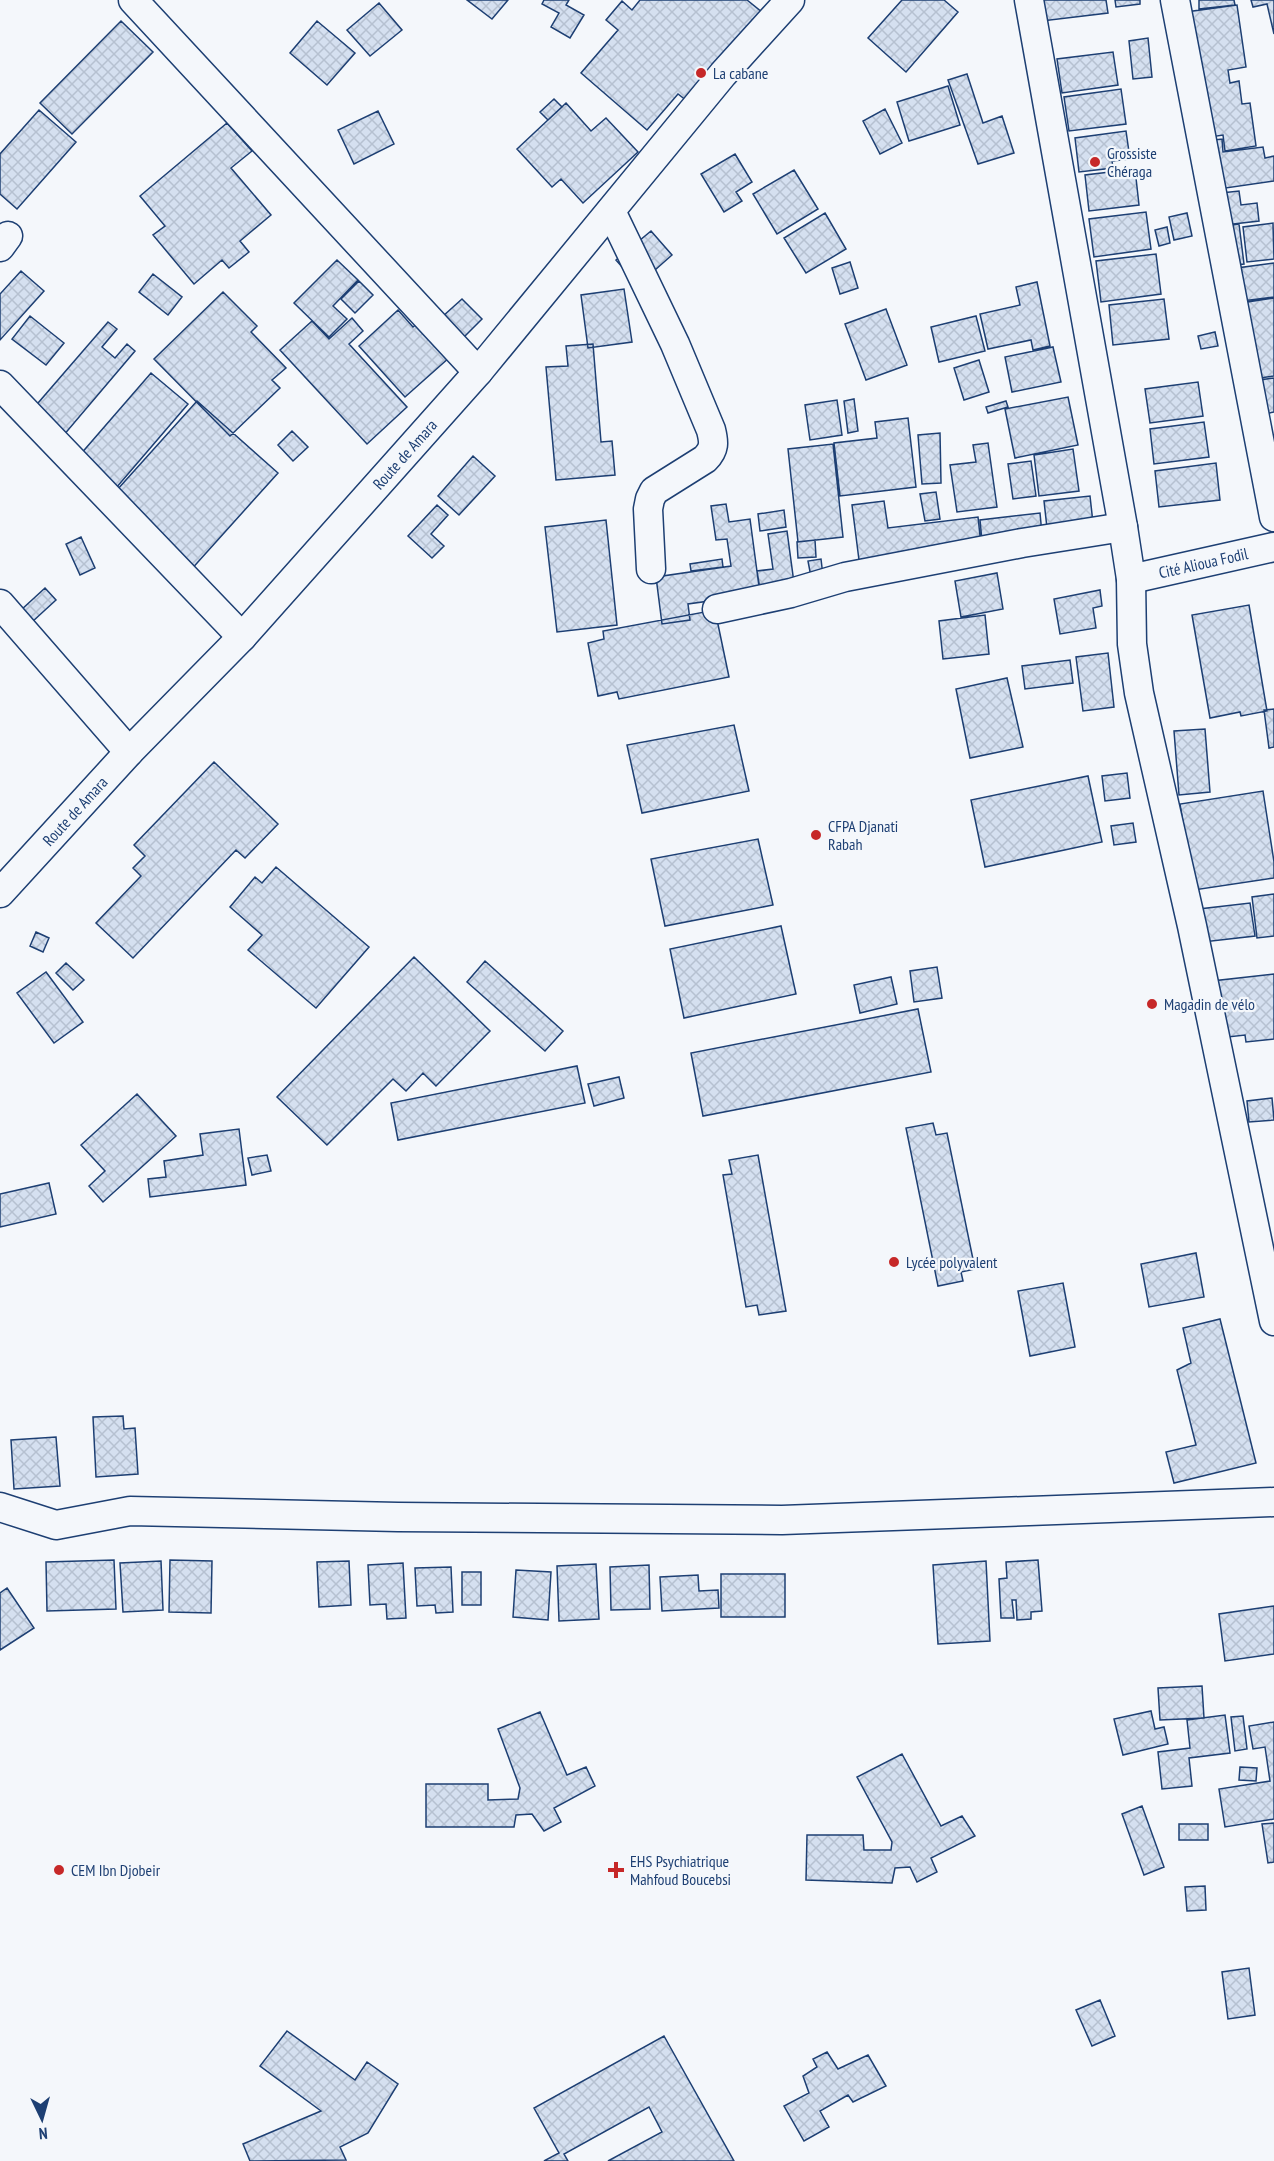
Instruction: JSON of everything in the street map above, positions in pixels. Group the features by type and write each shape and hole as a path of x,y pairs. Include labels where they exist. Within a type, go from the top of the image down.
{"street":[{"path":"133,0 478,372"},
{"path":"1029,0 1123,527 1131,579 1132,644 1139,693 1267,1258 1274,1321"},
{"path":"1175,0 1274,517"},
{"name":"Route de Amara","path":"0,893 129,752 242,637 478,372 723,74 786,1"},
{"path":"611,211 675,344 714,441 712,452 705,459 654,491 650,499 648,509 651,569"},
{"path":"0,385 242,637"},
{"path":"717,609 791,593 845,577 1022,543 1123,527"},
{"name":"Cité Alioua Fodil","path":"1131,579 1274,547"},
{"path":"0,604 129,752"},
{"path":"0,1507 56,1525 130,1510 398,1517 782,1520 1274,1502"}],"building":[{"path":"467,0 508,0 492,19"},
{"path":"544,0 569,0 566,5 584,15 570,38 551,27 559,13 542,4"},
{"path":"640,0 747,0 763,13 687,101 678,94 647,130 581,73 618,30 606,20 622,1 632,10"},
{"path":"902,0 944,0 958,12 906,72 868,38"},
{"path":"1040,0 1106,0 1108,13 1042,21"},
{"path":"1115,0 1140,0 1140,4 1116,7"},
{"path":"1199,0 1234,0 1235,5 1199,9"},
{"path":"1251,0 1274,0 1274,34 1267,4 1253,7"},
{"path":"379,3 402,30 370,56 347,30"},
{"path":"1237,5 1246,67 1228,70 1230,83 1239,81 1242,104 1250,103 1256,146 1225,151 1223,135 1204,138 1186,12"},
{"path":"121,21 153,52 72,134 40,103"},
{"path":"317,21 355,53 327,85 290,53"},
{"path":"1148,38 1152,77 1133,79 1129,41"},
{"path":"1113,52 1118,85 1062,93 1057,59"},
{"path":"967,74 983,123 1002,116 1014,153 978,164 948,80"},
{"path":"948,86 960,125 909,141 897,102"},
{"path":"1121,89 1126,124 1069,131 1064,97"},
{"path":"554,99 562,107 548,120 540,112"},
{"path":"566,103 591,131 606,118 638,152 583,203 561,179 552,187 517,149"},
{"path":"885,109 902,143 880,154 863,121"},
{"path":"39,110 76,142 17,209 0,194 0,154"},
{"path":"378,111 394,144 354,164 338,130"},
{"path":"227,123 252,151 231,168 271,215 240,241 249,252 229,268 222,260 194,284 153,235 165,226 140,196"},
{"path":"1126,131 1130,159 1112,161 1113,168 1079,172 1075,138"},
{"path":"1222,139 1223,152 1263,147 1265,158 1274,156 1274,181 1212,190 1206,141"},
{"path":"735,154 752,182 736,192 742,201 724,212 701,174"},
{"path":"1135,169 1139,205 1089,211 1085,175"},
{"path":"794,170 818,209 777,234 753,194"},
{"path":"1239,191 1241,205 1257,203 1259,221 1216,226 1212,194"},
{"path":"1146,212 1151,249 1094,257 1089,219"},
{"path":"825,213 846,249 806,273 784,238"},
{"path":"1187,213 1192,236 1174,240 1169,217"},
{"path":"1273,223 1274,259 1247,262 1243,227"},
{"path":"1239,224 1244,264 1224,266 1219,227"},
{"path":"1167,227 1170,243 1159,246 1155,230"},
{"path":"651,231 672,255 638,285 616,260"},
{"path":"1156,254 1161,294 1101,302 1096,261"},
{"path":"337,260 358,280 333,306 347,319 329,337 294,303"},
{"path":"850,262 858,288 840,294 832,268"},
{"path":"1274,263 1274,297 1242,301 1237,268"},
{"path":"21,271 44,291 0,340 0,294"},
{"path":"153,274 182,297 168,315 139,292"},
{"path":"359,281 373,295 355,313 341,299"},
{"path":"1037,282 1050,346 1033,350 1031,340 988,349 980,314 1020,305 1016,287"},
{"path":"624,289 632,342 588,348 581,295"},
{"path":"223,292 257,326 251,332 286,368 272,380 280,388 230,436 154,359"},
{"path":"1274,298 1274,376 1254,379 1241,303"},
{"path":"462,299 482,319 463,338 442,317"},
{"path":"1164,299 1169,339 1113,345 1109,305"},
{"path":"886,309 907,365 866,380 845,324"},
{"path":"398,310 413,327 419,322 450,357 405,397 359,346"},
{"path":"30,316 64,343 46,365 12,339"},
{"path":"976,316 985,351 939,362 931,327"},
{"path":"352,318 363,331 349,344 407,407 367,444 280,350 312,321 329,339"},
{"path":"108,322 117,329 102,347 115,358 127,344 135,351 63,436 32,410"},
{"path":"1215,332 1218,346 1201,349 1198,336"},
{"path":"593,344 601,442 612,441 615,475 556,480 546,367 568,366 566,346"},
{"path":"1053,347 1061,382 1012,392 1005,357"},
{"path":"979,360 989,392 964,400 954,368"},
{"path":"151,373 188,404 110,495 73,463"},
{"path":"1274,378 1274,412 1264,414 1259,380"},
{"path":"1198,382 1203,416 1150,423 1145,389"},
{"path":"1068,397 1078,445 1015,458 1005,409"},
{"path":"854,399 858,431 848,433 844,401"},
{"path":"837,400 842,435 810,440 805,405"},
{"path":"197,401 278,473 189,572 108,500"},
{"path":"1006,401 1008,407 988,413 986,407"},
{"path":"908,418 916,487 840,496 834,443 877,438 875,422"},
{"path":"1204,422 1209,457 1154,464 1150,429"},
{"path":"292,431 308,447 293,461 278,445"},
{"path":"940,433 941,483 922,484 918,435"},
{"path":"988,443 997,507 957,512 950,465 976,462 973,445"},
{"path":"833,444 843,537 798,542 788,449"},
{"path":"1073,449 1079,491 1039,496 1034,455"},
{"path":"473,456 495,476 459,515 438,496"},
{"path":"1031,461 1036,496 1013,499 1008,464"},
{"path":"1216,463 1220,500 1159,507 1155,471"},
{"path":"936,492 940,519 925,521 920,494"},
{"path":"1090,496 1093,523 1047,528 1044,501"},
{"path":"884,501 888,528 978,517 981,545 859,560 852,505"},
{"path":"726,504 729,522 750,519 760,594 688,604 690,620 662,624 656,577 731,566 727,539 716,540 711,506"},
{"path":"437,505 448,515 431,534 444,546 432,558 408,536"},
{"path":"784,510 786,527 760,531 758,514"},
{"path":"1040,513 1042,534 982,541 980,520"},
{"path":"606,520 617,625 557,632 545,527"},
{"path":"787,531 794,583 760,589 757,571 773,569 768,534"},
{"path":"81,537 95,568 80,575 66,544"},
{"path":"815,540 816,557 798,558 797,542"},
{"path":"722,559 723,567 691,571 690,564"},
{"path":"821,559 823,576 811,577 808,561"},
{"path":"997,573 1003,609 961,617 955,581"},
{"path":"45,588 56,600 32,622 21,610"},
{"path":"1100,590 1102,606 1093,608 1096,628 1060,634 1054,599"},
{"path":"1249,605 1267,711 1241,716 1240,712 1210,718 1192,615"},
{"path":"715,610 729,677 619,699 617,692 598,696 588,643 604,639 603,631"},
{"path":"985,615 989,654 943,659 939,621"},
{"path":"1108,653 1114,707 1083,711 1076,657"},
{"path":"1070,660 1073,683 1025,689 1022,666"},
{"path":"1007,678 1023,747 970,758 956,689"},
{"path":"1274,709 1274,747 1269,748 1264,710"},
{"path":"734,725 749,791 642,813 627,745"},
{"path":"1205,729 1210,792 1179,795 1174,731"},
{"path":"214,762 278,824 245,858 236,850 133,958 96,923 141,876 133,868 145,856 134,845"},
{"path":"1127,773 1130,798 1105,801 1102,776"},
{"path":"1088,776 1102,842 985,867 971,800"},
{"path":"1263,791 1274,862 1274,878 1194,890 1180,804"},
{"path":"1133,823 1136,842 1114,845 1111,826"},
{"path":"758,839 773,905 665,926 651,859"},
{"path":"276,867 369,947 316,1008 248,950 262,935 230,907 255,877 262,883"},
{"path":"1274,894 1274,936 1257,938 1252,897"},
{"path":"1250,903 1255,936 1203,942 1199,909"},
{"path":"781,926 796,994 684,1018 670,949"},
{"path":"36,932 49,938 43,952 30,946"},
{"path":"414,957 490,1031 436,1086 423,1073 406,1091 393,1079 327,1145 277,1097"},
{"path":"485,961 563,1031 545,1051 467,982"},
{"path":"66,963 84,980 73,990 56,973"},
{"path":"937,967 942,998 914,1002 910,971"},
{"path":"46,972 83,1022 54,1043 17,993"},
{"path":"1274,974 1274,1039 1246,1042 1245,1035 1219,1038 1212,981"},
{"path":"891,977 897,1004 860,1013 854,985"},
{"path":"918,1009 931,1072 703,1116 691,1053"},
{"path":"577,1066 585,1103 398,1140 391,1103"},
{"path":"619,1077 624,1098 594,1106 588,1084"},
{"path":"137,1094 176,1136 103,1202 89,1186 105,1171 81,1145"},
{"path":"1272,1098 1274,1120 1249,1122 1247,1101"},
{"path":"933,1123 936,1135 947,1133 975,1269 961,1272 963,1281 938,1286 906,1128"},
{"path":"239,1129 246,1185 150,1197 148,1179 166,1177 164,1161 203,1155 200,1134"},
{"path":"267,1155 271,1171 252,1175 248,1158"},
{"path":"758,1155 786,1311 759,1315 757,1305 746,1307 723,1175 732,1174 729,1160"},
{"path":"49,1183 56,1214 0,1227 0,1194"},
{"path":"1196,1253 1204,1297 1149,1307 1141,1264"},
{"path":"1063,1283 1075,1347 1030,1356 1018,1291"},
{"path":"1220,1319 1256,1463 1174,1483 1166,1452 1196,1445 1177,1370 1191,1363 1183,1328"},
{"path":"123,1416 124,1429 135,1428 138,1474 96,1477 93,1417"},
{"path":"56,1437 60,1486 14,1489 11,1440"},
{"path":"114,1560 116,1609 47,1611 46,1562"},
{"path":"170,1560 212,1561 211,1613 169,1612"},
{"path":"1038,1560 1042,1611 1031,1612 1031,1619 1017,1620 1016,1600 1012,1600 1014,1618 1001,1618 999,1579 1007,1578 1006,1562"},
{"path":"161,1561 163,1610 123,1612 120,1563"},
{"path":"349,1561 351,1605 319,1607 317,1562"},
{"path":"986,1561 990,1641 938,1644 933,1565"},
{"path":"403,1563 406,1618 387,1619 386,1604 370,1605 368,1565"},
{"path":"596,1564 599,1619 559,1621 557,1566"},
{"path":"649,1565 650,1609 611,1610 610,1567"},
{"path":"451,1567 453,1612 436,1613 435,1605 417,1606 415,1568"},
{"path":"516,1570 551,1572 548,1620 513,1617"},
{"path":"462,1572 481,1572 481,1605 462,1605"},
{"path":"721,1574 785,1574 785,1617 721,1617"},
{"path":"698,1575 699,1591 718,1590 719,1608 662,1611 660,1577"},
{"path":"7,1588 34,1628 0,1650 0,1593"},
{"path":"1274,1606 1274,1654 1225,1661 1219,1614"},
{"path":"1202,1686 1204,1718 1160,1720 1158,1688"},
{"path":"1151,1711 1155,1729 1164,1727 1168,1744 1123,1755 1114,1719"},
{"path":"540,1712 567,1775 586,1767 595,1786 554,1808 561,1822 544,1831 532,1814 516,1815 514,1827 426,1827 426,1784 488,1784 488,1800 518,1799 520,1788 498,1729"},
{"path":"1225,1715 1230,1753 1189,1758 1192,1786 1162,1789 1158,1752 1190,1748 1187,1720"},
{"path":"1243,1716 1247,1749 1235,1751 1231,1717"},
{"path":"1274,1722 1274,1819 1225,1827 1219,1789 1270,1781 1265,1747 1253,1749 1249,1726"},
{"path":"902,1754 941,1826 962,1816 975,1836 931,1858 937,1872 917,1882 910,1867 895,1868 892,1883 806,1880 807,1835 863,1835 864,1850 891,1850 892,1842 857,1777"},
{"path":"1240,1767 1257,1768 1256,1781 1239,1780"},
{"path":"1142,1806 1164,1867 1144,1875 1122,1814"},
{"path":"1274,1823 1274,1862 1268,1863 1262,1824"},
{"path":"1179,1824 1208,1824 1208,1840 1179,1840"},
{"path":"1205,1886 1206,1910 1187,1911 1185,1887"},
{"path":"1249,1968 1255,2015 1228,2019 1222,1972"},
{"path":"1100,2000 1115,2036 1092,2046 1076,2010"},
{"path":"287,2031 355,2080 367,2062 398,2084 368,2133 340,2147 346,2160 250,2161 243,2144 321,2111 260,2066"},
{"path":"664,2036 734,2161 608,2161 662,2132 649,2107 564,2154 568,2161 544,2161 559,2153 534,2108"},
{"path":"827,2052 838,2069 868,2055 886,2086 853,2102 848,2095 820,2111 829,2127 804,2141 784,2106 809,2093 803,2076 817,2067 813,2059"}],"place":[{"name":"La cabane","path":"701,73"},
{"name":"Grossiste Chéraga","path":"1095,162"},
{"name":"CFPA Djanati Rabah","path":"816,835"},
{"name":"Magadin de vélo","path":"1152,1004"},
{"name":"Lycée polyvalent","path":"894,1262"},
{"name":"CEM Ibn Djobeir","path":"59,1870"},
{"name":"EHS Psychiatrique Mahfoud Boucebsi","path":"616,1870"}]}
